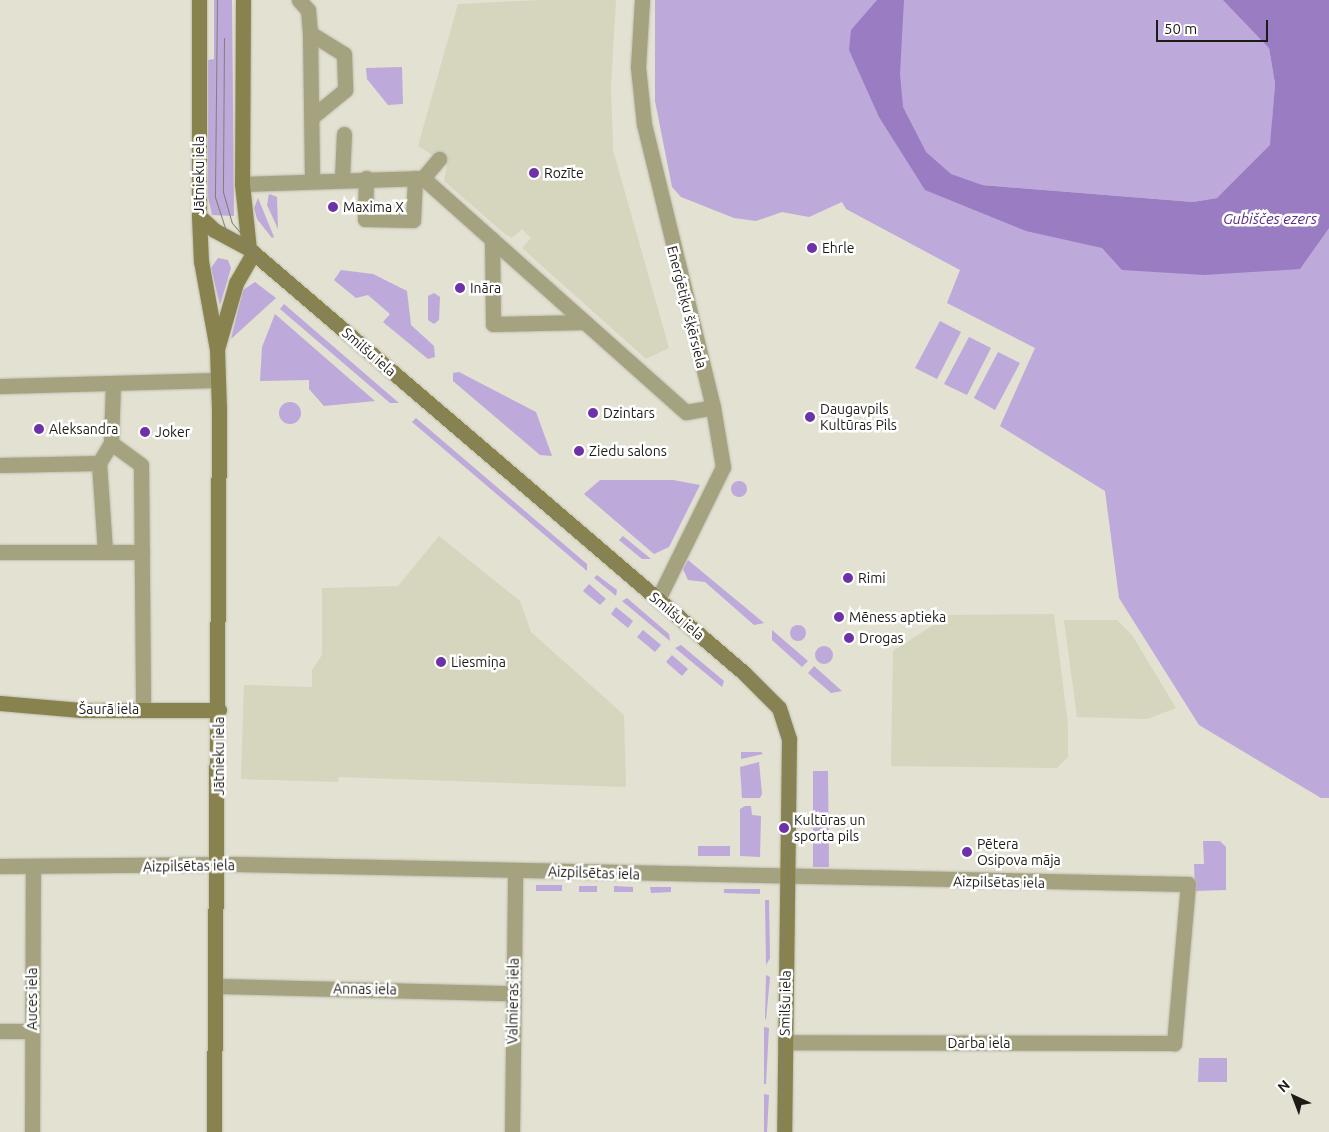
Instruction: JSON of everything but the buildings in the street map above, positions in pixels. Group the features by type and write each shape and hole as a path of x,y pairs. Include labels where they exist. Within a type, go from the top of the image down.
{"street":[{"name":"Jātnieku iela","path":"199,0 199,216 204,279 217,349 218,380 219,866 214,1132"},
{"path":"243,0 242,184 251,251"},
{"path":"299,0 308,10 310,33 312,179"},
{"name":"Enerģētiķu šķērsiela","path":"642,0 638,67 644,124 713,407 723,467 658,600"},
{"path":"310,33 344,54 344,90 312,117"},
{"path":"342,179 344,134"},
{"path":"366,178 366,220 413,220 419,178 439,159"},
{"path":"242,184 290,185 312,179 419,178 492,239 686,412 713,407"},
{"name":"Smilšu iela","path":"199,216 214,230 251,251 757,684 784,720 789,739 784,1132"},
{"path":"492,239 493,324 585,322"},
{"name":"Jātnieku iela","path":"217,349 236,283 251,251"},
{"path":"0,386 218,380"},
{"path":"105,552 99,463 111,443 113,383"},
{"path":"111,443 141,465 143,709"},
{"path":"0,465 99,463"},
{"path":"0,552 142,552"},
{"name":"Šaurā iela","path":"0,703 219,710"},
{"name":"Aizpilsētas iela","path":"0,866 219,866 515,871 786,879 1188,884 1174,1043"},
{"name":"Auces iela","path":"32,1132 33,867"},
{"name":"Valmieras iela","path":"512,1132 515,871"},
{"name":"Annas iela","path":"217,986 513,993"},
{"path":"0,1031 32,1031"},
{"name":"Darba iela","path":"785,1042 1174,1043"}],"shaded area":[{"path":"214,0 232,0 234,216 212,215 208,197 208,60 214,59"},
{"name":"Rozīte","path":"540,0 616,0 611,85 613,150 669,348 646,359 522,248 531,238 522,229 512,238 505,234 444,181 447,164 418,146 458,4"},
{"path":"655,0 1302,0 1269,48 1275,84 1272,123 1287,133 1217,198 1193,202 982,185 988,216 1329,199 1329,798 1321,798 1199,725 1119,598 1105,491 1000,426 1035,348 947,303 960,270 846,209 842,202 809,217 782,212 756,221 734,218 681,197 672,187 655,101"},
{"path":"402,67 403,104 388,105 367,79 366,68"},
{"path":"269,194 277,197 278,229 267,205"},
{"path":"258,198 274,237 272,238 257,219 254,208"},
{"path":"218,258 228,260 231,268 220,305 211,268"},
{"path":"341,270 373,274 407,291 411,325 434,346 435,357 428,359 383,322 390,314 368,295 356,298 334,280"},
{"path":"255,282 276,298 231,339 243,290"},
{"path":"434,293 440,297 439,320 434,324 428,320 428,296"},
{"path":"284,304 399,403 390,403 280,309"},
{"path":"275,314 375,401 324,406 309,389 309,380 260,381 262,347"},
{"path":"940,321 961,332 937,379 915,368"},
{"path":"969,337 991,348 967,395 944,384"},
{"path":"998,352 1020,363 995,410 974,398"},
{"path":"459,372 536,412 552,456 540,455 453,381 453,373"},
{"path":"290,402 298,405 301,413 298,421 290,424 282,421 279,413 282,405"},
{"path":"416,418 587,564 587,571 412,422"},
{"path":"600,480 673,480 700,485 669,547 654,554 584,494"},
{"path":"736,481 742,481 747,486 745,495 736,497 731,492 731,486"},
{"name":"Liesmiņa","path":"439,536 520,601 531,632 624,715 626,787 339,777 338,782 241,779 244,685 312,687 312,670 322,655 322,588 398,586"},
{"path":"623,536 651,559 642,559 619,540"},
{"path":"688,560 764,623 754,625 705,582 688,580 683,569"},
{"path":"597,575 617,590 616,596 594,578"},
{"path":"589,584 606,599 600,605 583,591"},
{"path":"627,598 669,634 670,641 622,601"},
{"path":"616,607 633,621 628,628 611,614"},
{"path":"1054,614 1068,725 1068,757 1057,768 891,766 893,651 949,615"},
{"path":"1064,620 1117,620 1132,635 1176,708 1147,719 1077,717"},
{"path":"795,625 801,625 806,630 804,639 795,641 790,636 790,630"},
{"path":"643,630 661,645 655,652 637,637"},
{"path":"772,630 808,661 802,667 772,640"},
{"path":"681,645 724,681 722,687 675,648"},
{"path":"824,646 830,649 833,655 830,661 824,664 818,661 815,655 818,649"},
{"path":"672,655 688,669 682,676 666,662"},
{"path":"814,666 842,691 831,693 808,673"},
{"path":"741,752 761,752 763,754 741,759"},
{"path":"759,762 762,794 760,798 742,798 740,767"},
{"path":"813,771 828,771 829,867 813,867"},
{"path":"745,806 751,806 752,815 761,816 760,857 740,856 740,809"},
{"path":"1203,841 1220,841 1226,847 1226,890 1195,891 1194,864 1204,864"},
{"path":"698,846 730,846 730,856 698,856"},
{"path":"536,885 562,885 562,891 536,891"},
{"path":"579,886 597,886 597,892 579,892"},
{"path":"614,886 633,887 633,892 614,892"},
{"path":"650,887 671,887 671,892 651,893"},
{"path":"724,889 760,889 760,894 724,893"},
{"path":"765,900 769,900 770,958 766,965"},
{"path":"766,975 770,977 766,1020 765,1018"},
{"path":"764,1027 769,1028 766,1084 764,1084"},
{"path":"1199,1058 1227,1058 1227,1082 1198,1082"},
{"path":"764,1094 769,1095 767,1132 764,1132"}],"water":[{"name":"Gubiščes ezers","path":"877,0 904,0 900,74 903,107 926,152 951,174 982,185 1193,202 1217,198 1270,145 1275,84 1269,48 1223,0 1329,0 1329,228 1300,269 1204,275 1122,270 1102,248 1026,231 925,190 879,117 849,50 851,30"}],"tram line":[{"path":"217,0 215,197 226,230 755,687 781,721 785,776 781,1132"},
{"path":"224,38 223,192 232,223 254,248"},
{"path":"729,655 773,695 788,718 793,764 790,912"}],"place":[{"name":"Rozīte","path":"534,173"},
{"name":"Maxima X","path":"333,207"},
{"name":"Ehrle","path":"812,248"},
{"name":"Ināra","path":"460,288"},
{"name":"Dzintars","path":"593,413"},
{"name":"Daugavpils Kultūras Pils","path":"810,417"},
{"name":"Aleksandra","path":"39,429"},
{"name":"Joker","path":"145,432"},
{"name":"Ziedu salons","path":"579,451"},
{"name":"Rimi","path":"848,578"},
{"name":"Mēness aptieka","path":"839,617"},
{"name":"Drogas","path":"849,638"},
{"name":"Liesmiņa","path":"441,662"},
{"name":"Kultūras un sporta pils","path":"784,828"},
{"name":"Pētera Osipova māja","path":"967,852"}]}
